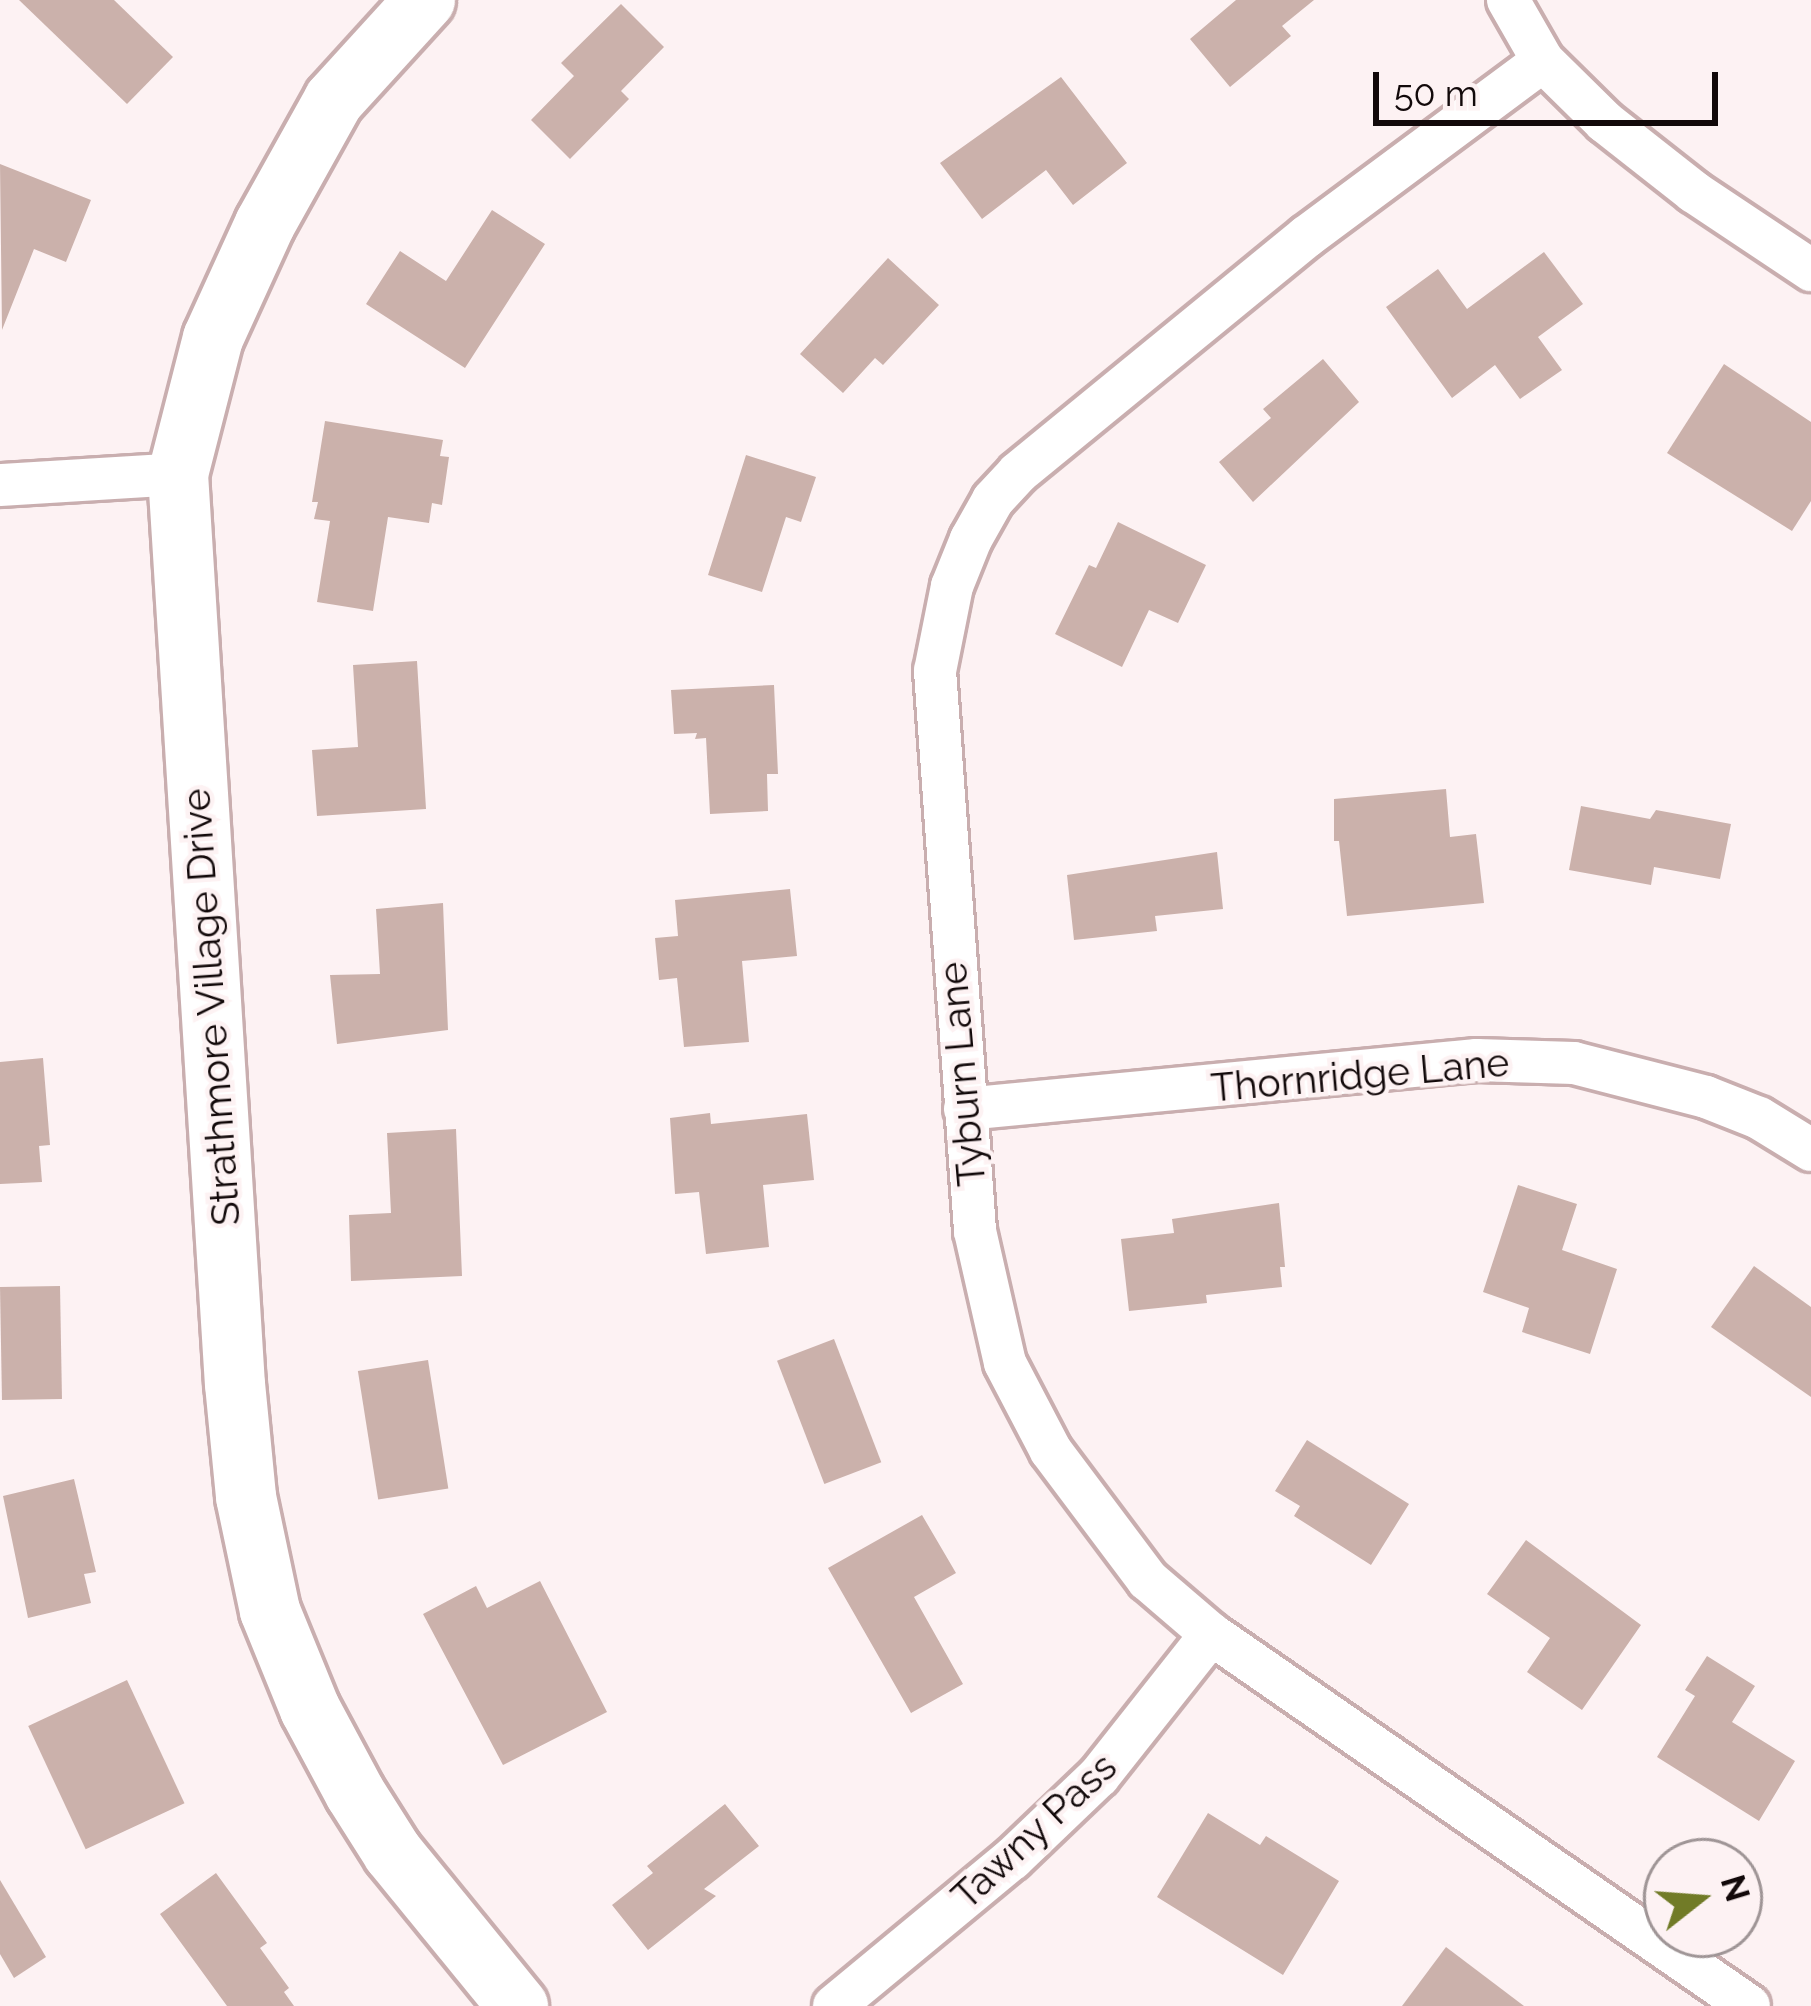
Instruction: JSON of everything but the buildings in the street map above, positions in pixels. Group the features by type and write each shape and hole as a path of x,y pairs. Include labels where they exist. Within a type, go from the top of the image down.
{"street":[{"path":"1508,0 1543,61 1605,122 1694,192 1811,270"},
{"name":"Strathmore Village Drive","path":"411,5 334,100 265,224 213,338 178,473 236,1384 246,1496 270,1611 310,1709 355,1793 393,1852 518,2006"},
{"name":"Tyburn Lane","path":"1543,61 1306,237 1018,473 993,500 971,539 952,586 935,671 980,1272 1005,1363 1051,1451 1148,1580 1211,1634 1749,2006"},
{"path":"0,485 178,473"},
{"name":"Thornridge Lane","path":"965,1109 1477,1060 1574,1063 1706,1097 1760,1118 1811,1150"},
{"name":"Tawny Pass","path":"834,2006 1012,1859 1099,1776 1211,1634"}]}
